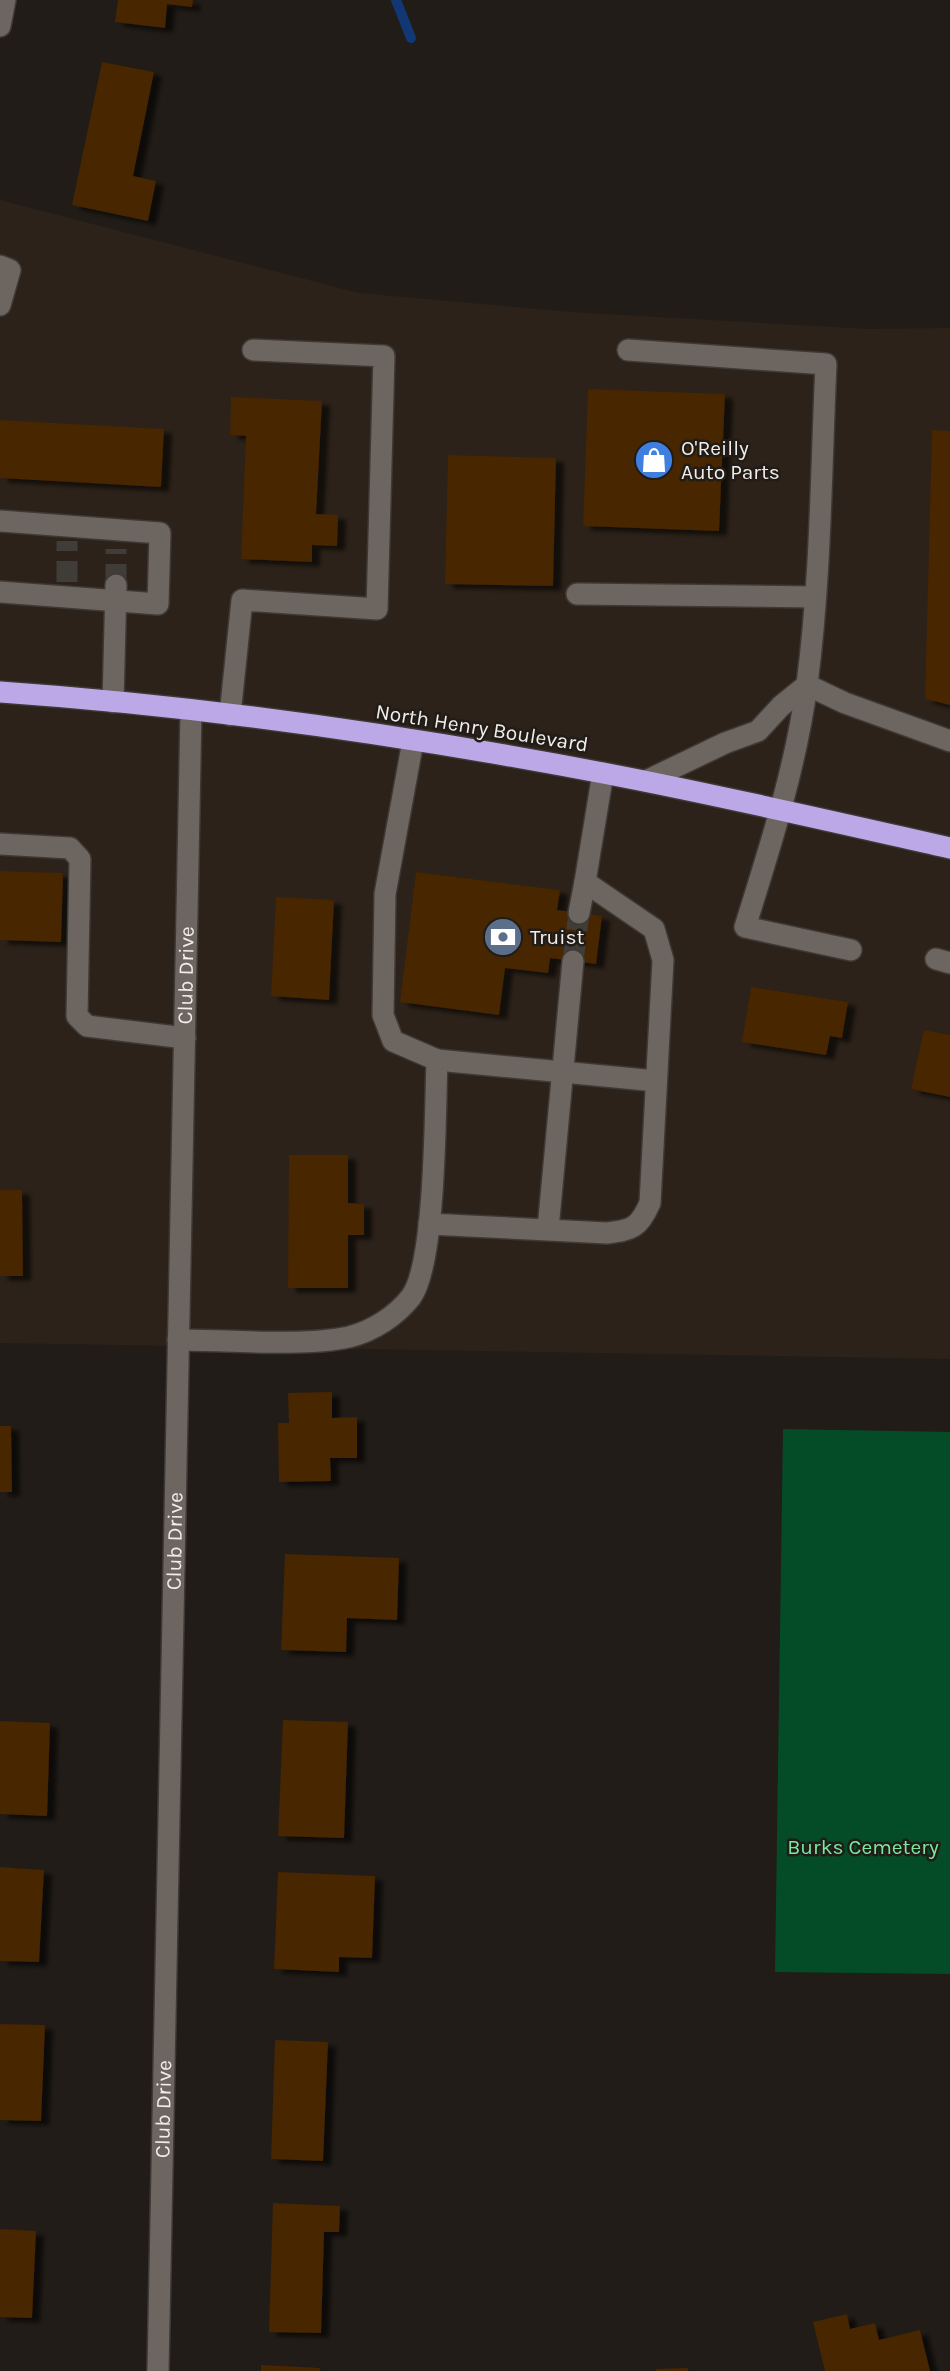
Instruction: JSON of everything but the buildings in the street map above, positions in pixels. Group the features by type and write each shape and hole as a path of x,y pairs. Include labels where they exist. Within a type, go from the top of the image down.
{"highway":[{"name":"North Henry Boulevard","path":"0,692 230,715 412,741 646,781 950,848"}],"street":[{"path":"0,26 5,0"},
{"path":"0,266 10,270 0,305"},
{"path":"230,715 242,600 377,609 384,356 253,350"},
{"path":"628,350 826,364 815,597 807,685 781,811 745,927 851,950"},
{"path":"0,522 116,539 160,533 158,604 115,593 66,589 0,592"},
{"path":"113,702 115,593"},
{"path":"577,594 815,597"},
{"path":"807,685 845,703 950,741"},
{"path":"646,781 725,743 758,732 781,706 807,685"},
{"name":"Club Drive","path":"158,2371 191,711"},
{"path":"412,741 385,894 383,1016 393,1041 437,1060 656,1081"},
{"path":"579,913 603,773"},
{"path":"0,844 70,848 80,859 77,1016 87,1026 185,1038"},
{"path":"429,1224 607,1233 631,1230 644,1216 650,1203 663,960 653,929 585,882"},
{"path":"548,1229 573,961"},
{"path":"178,1340 316,1340 351,1336 386,1322 412,1295 427,1254 437,1060"}],"shaded area":[{"path":"0,200 359,293 570,312 868,329 950,328 950,1359 0,1343"}],"green space":[{"name":"Burks Cemetery","path":"783,1429 950,1432 950,1974 775,1972"}],"waterway":[{"path":"396,0 411,38"}],"tunnel":[{"path":"67,541 67,582"},
{"path":"116,549 116,585"},
{"path":"573,961 579,913"}],"place":[{"name":"O'Reilly Auto Parts","path":"654,460"},
{"name":"Truist","path":"503,937"}]}
